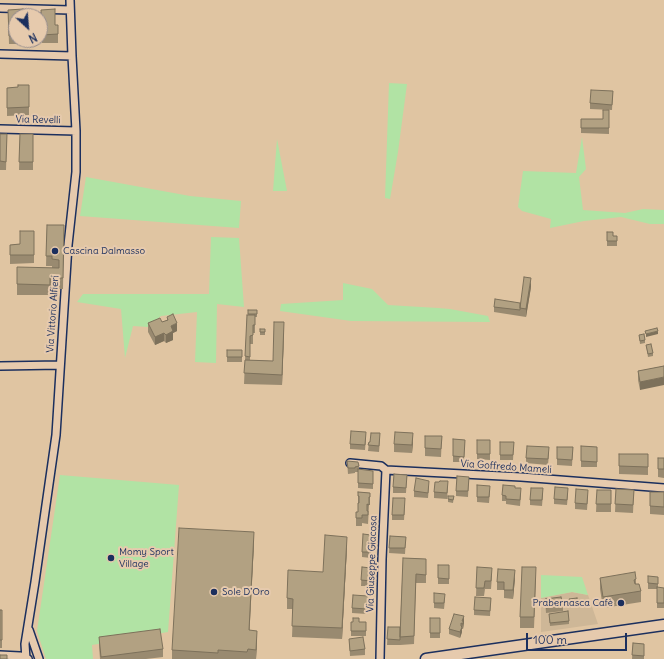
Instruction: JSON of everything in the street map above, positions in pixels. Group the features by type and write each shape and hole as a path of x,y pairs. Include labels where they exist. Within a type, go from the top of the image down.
{"main road":[{"path":"426,659 664,625"}],"street":[{"name":"Via Vittorio Alfieri","path":"26,658 25,644 56,435 69,226 76,172 76,130 70,0"},
{"path":"0,8 70,10"},
{"path":"0,54 72,56"},
{"name":"Via Revelli","path":"0,129 76,130"},
{"path":"0,366 60,365"},
{"name":"Via Goffredo Mameli","path":"348,463 382,466 386,470 521,477 664,488"},
{"name":"Via Giuseppe Giacosa","path":"380,659 386,470"},
{"name":"Via Vittorio Alfieri","path":"28,628 39,659"},
{"path":"0,655 26,658"}],"shaded area":[{"path":"572,592 588,595 598,624 541,632 541,598"}],"green space":[{"path":"389,83 407,84 390,199 385,198"},
{"path":"582,137 586,169 579,177 583,210 625,213 643,209 664,210 664,224 650,224 621,217 584,221 550,228 551,219 522,211 518,207 523,171 576,173"},
{"path":"277,139 287,191 273,191"},
{"path":"86,177 190,196 241,201 239,228 80,216"},
{"path":"211,237 239,238 244,307 217,304 216,363 195,362 197,312 161,316 148,327 133,326 125,358 121,309 77,302 83,294 209,294"},
{"path":"343,283 372,289 388,305 450,309 488,316 490,322 351,321 280,311 281,304 343,300"},
{"name":"Momy Sport Village","path":"60,475 179,485 168,632 92,645 93,659 46,659 37,631"},
{"path":"541,575 582,577 588,595 572,592 541,598"}],"building":[{"path":"55,9 55,25 58,25 58,34 48,35 48,10"},
{"path":"18,85 29,85 29,107 7,108 7,88 18,87"},
{"path":"591,90 613,91 612,105 590,103"},
{"path":"603,110 609,110 609,128 581,128 581,119 603,119"},
{"path":"0,134 7,134 6,162 0,161"},
{"path":"20,134 33,134 33,162 19,162"},
{"path":"47,225 64,225 63,278 50,278 50,285 17,284 17,267 59,268 59,260 52,259 52,256 46,256"},
{"path":"20,231 34,231 34,255 10,255 10,245 20,244"},
{"path":"607,232 613,232 613,236 617,236 617,241 607,241"},
{"path":"524,277 531,278 526,309 520,308"},
{"path":"495,299 520,303 520,310 494,307"},
{"path":"248,310 257,310 257,314 248,314"},
{"path":"173,314 177,323 171,326 173,331 166,335 164,333 155,337 148,323 160,318 162,322 168,320 167,317"},
{"path":"247,315 255,315 253,335 250,336 250,357 245,356"},
{"path":"274,322 284,322 282,375 244,373 245,360 273,361"},
{"path":"657,328 658,331 646,334 645,331"},
{"path":"260,329 265,329 265,332 260,332"},
{"path":"644,334 645,340 640,341 639,335"},
{"path":"651,344 653,353 648,354 646,345"},
{"path":"227,350 242,350 242,357 227,357"},
{"path":"664,366 664,377 640,382 638,371"},
{"path":"351,431 366,432 365,445 350,444"},
{"path":"395,432 413,433 412,445 394,444"},
{"path":"371,433 380,433 379,446 368,445 370,442"},
{"path":"425,436 442,436 441,449 425,448"},
{"path":"453,439 465,440 464,457 453,456"},
{"path":"477,440 490,440 490,454 477,454"},
{"path":"500,442 514,442 513,455 500,455"},
{"path":"527,446 549,447 548,459 526,458"},
{"path":"581,446 597,447 597,462 581,461"},
{"path":"557,447 573,447 572,460 557,459"},
{"path":"619,454 648,454 648,467 619,466"},
{"path":"658,458 664,458 664,469 658,469"},
{"path":"347,461 358,462 359,466 355,468 348,468"},
{"path":"358,469 373,471 373,484 358,483"},
{"path":"394,474 407,475 406,488 393,487"},
{"path":"457,476 469,477 468,491 456,491"},
{"path":"416,478 429,481 428,493 414,491"},
{"path":"448,481 447,493 434,492 435,482"},
{"path":"477,485 490,486 489,497 477,497"},
{"path":"503,485 521,488 520,500 506,499 506,496 502,495"},
{"path":"555,487 568,488 567,500 554,499"},
{"path":"531,488 543,488 542,500 530,500"},
{"path":"576,489 588,490 587,504 575,503"},
{"path":"616,489 634,490 633,505 615,504"},
{"path":"597,490 611,490 611,504 596,504"},
{"path":"358,492 370,493 369,505 367,504 368,515 362,515 362,518 356,518 359,503"},
{"path":"650,492 664,492 664,507 650,506"},
{"path":"448,496 454,496 453,500 448,499"},
{"path":"393,498 405,498 404,515 392,515"},
{"name":"Sole D'Oro","path":"179,528 254,532 249,630 257,631 256,650 248,649 247,652 218,650 218,653 172,650"},
{"path":"363,534 371,535 371,552 362,552"},
{"path":"325,535 347,537 342,628 292,626 293,599 287,598 288,570 323,572"},
{"path":"390,536 406,537 405,548 389,548"},
{"path":"403,558 426,559 426,575 416,574 414,636 400,637"},
{"path":"438,565 449,565 449,579 438,578"},
{"path":"362,567 371,568 371,581 361,580"},
{"path":"477,567 492,568 491,581 485,581 484,588 476,588"},
{"path":"522,567 536,567 534,617 520,617"},
{"path":"498,569 515,570 513,590 504,590 504,582 497,582"},
{"path":"635,572 635,584 639,584 641,591 603,597 600,578"},
{"path":"648,576 658,577 658,584 648,583"},
{"path":"657,587 664,588 664,603 657,603"},
{"path":"434,593 445,594 444,603 434,603"},
{"path":"353,595 368,596 367,609 352,608"},
{"path":"475,597 491,598 490,611 474,610"},
{"path":"561,597 563,605 546,608 545,599"},
{"path":"577,598 577,604 570,605 569,599"},
{"path":"0,610 2,610 2,640 0,640"},
{"path":"568,611 569,621 550,623 549,614"},
{"path":"454,614 464,616 462,621 463,624 461,623 462,627 460,632 449,629"},
{"path":"353,618 359,618 359,622 366,622 366,631 351,631 351,622 353,622"},
{"path":"430,618 440,618 440,633 430,633"},
{"path":"388,627 400,627 400,640 387,639"},
{"path":"160,629 163,649 101,657 99,637"},
{"path":"363,637 365,649 350,651 349,639"},
{"path":"633,643 644,644 644,656 632,655"},
{"path":"0,655 7,655 7,659 0,659"}],"place":[{"name":"Cascina Dalmasso","path":"55,251"},
{"name":"Momy Sport Village","path":"111,558"},
{"name":"Sole D'Oro","path":"214,592"},
{"name":"Prabernasca Cafè","path":"621,603"}]}
